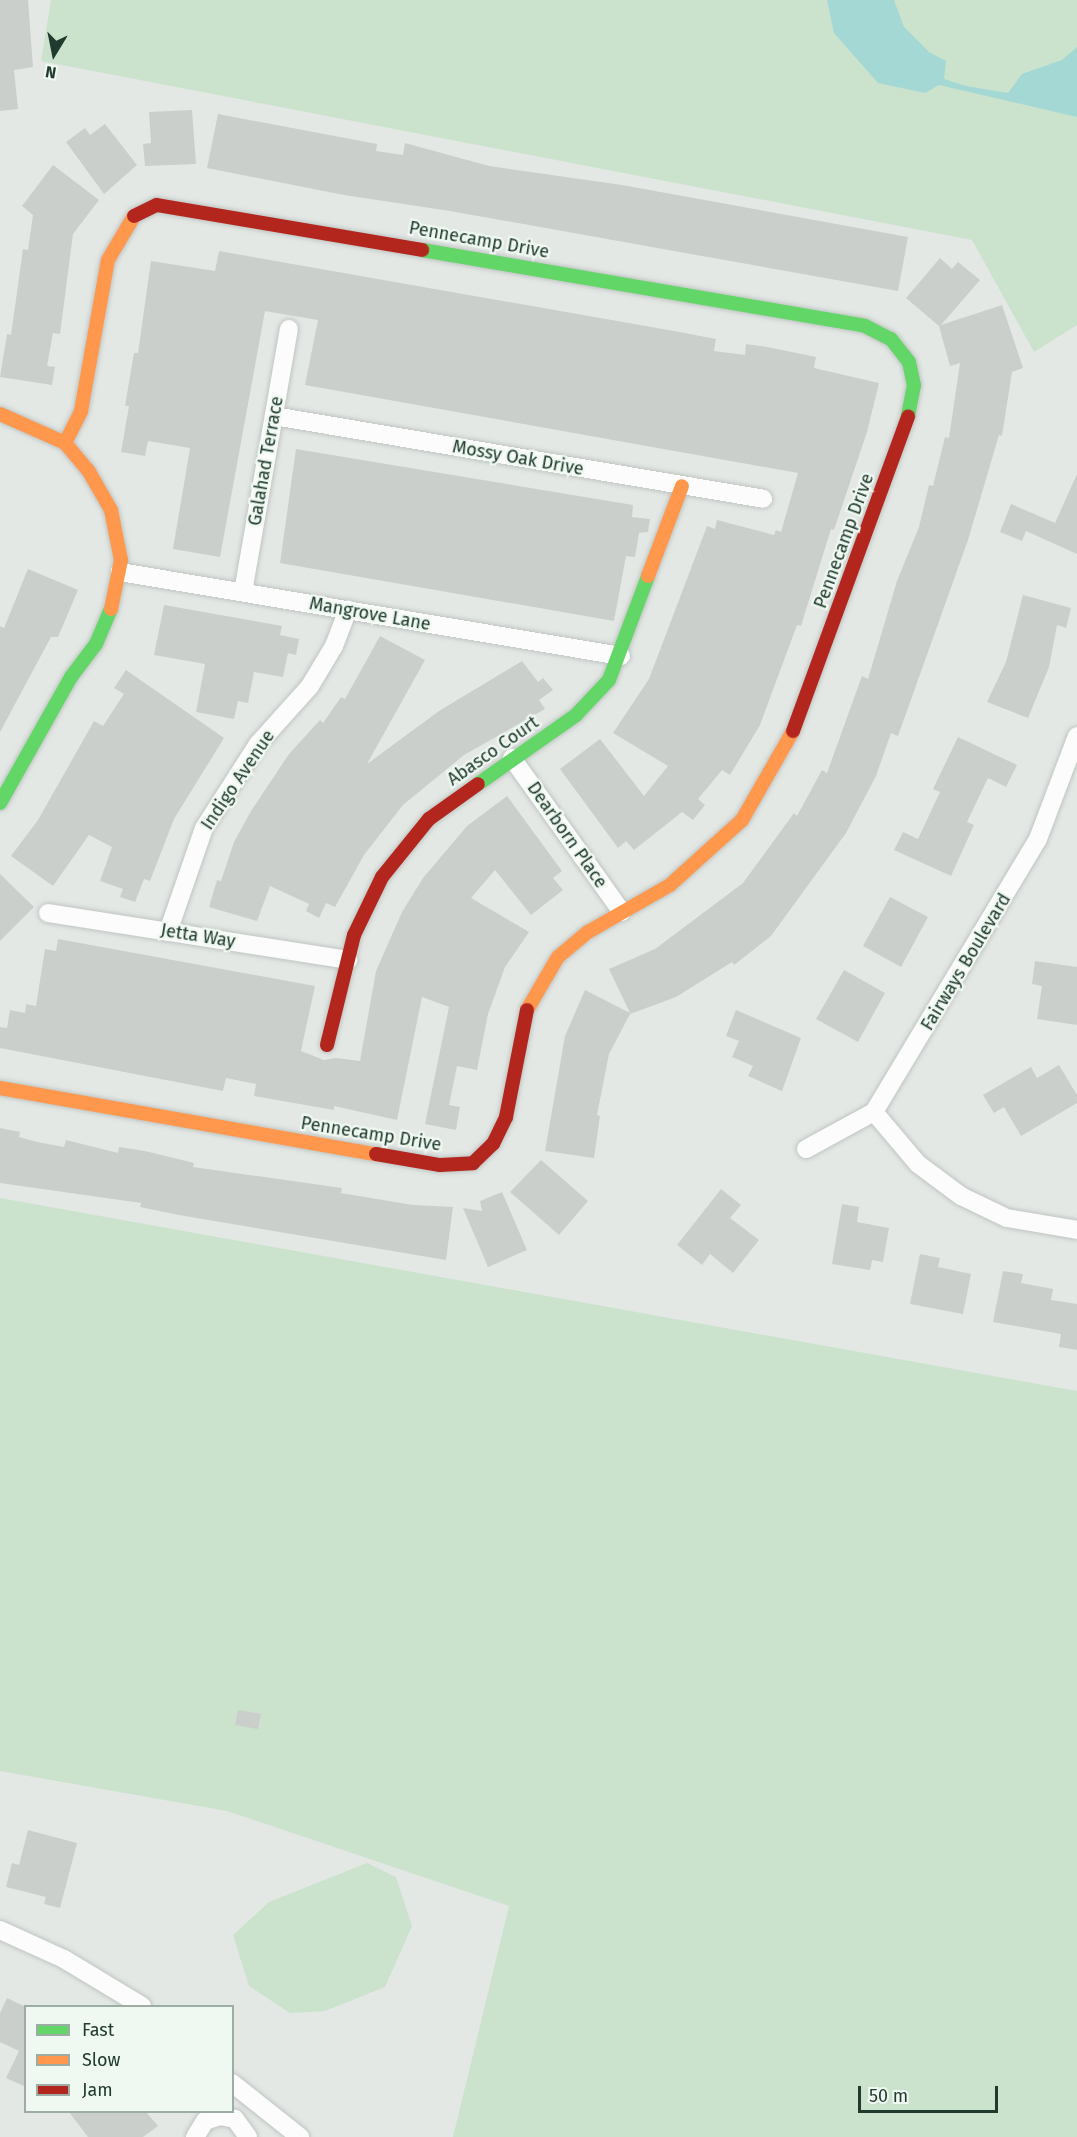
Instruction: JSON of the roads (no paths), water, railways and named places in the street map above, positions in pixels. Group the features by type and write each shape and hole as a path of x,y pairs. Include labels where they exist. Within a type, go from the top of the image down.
{"street":[{"name":"Pennecamp Drive","path":"0,1088 440,1165 473,1163 493,1144 506,1117 526,1012 540,983 566,951 588,932 670,885 742,820 796,725 908,417 914,385 909,362 891,339 865,326 819,316 157,205 135,214 108,260 81,411 65,443"},
{"name":"Galahad Terrace","path":"243,592 289,329"},
{"path":"0,414 65,443 88,470 111,510 122,560 115,601 96,644 71,677 0,803"},
{"name":"Mossy Oak Drive","path":"274,416 762,499"},
{"name":"Abasco Court","path":"327,1045 354,935 388,869 429,819 576,715 609,680 621,656 682,486"},
{"name":"Mangrove Lane","path":"120,572 621,656"},
{"name":"Indigo Avenue","path":"168,932 204,828 258,744 310,686 334,646 348,610"},
{"name":"Fairways Boulevard","path":"874,1112 1038,839 1077,736"},
{"name":"Dearborn Place","path":"512,759 622,912"},
{"name":"Jetta Way","path":"48,913 348,960"},
{"path":"806,1149 874,1112 918,1164 961,1196 1007,1218 1077,1230"},
{"path":"0,1930 64,1959 139,2005"},
{"path":"234,2085 300,2137"},
{"path":"195,2137 200,2126 212,2117 228,2116 244,2131 256,2104"}],"water":[{"path":"827,0 894,0 904,27 929,52 946,61 944,79 966,86 1008,93 1022,74 1062,60 1077,47 1077,117 939,85 925,93 878,83 834,33"}]}
